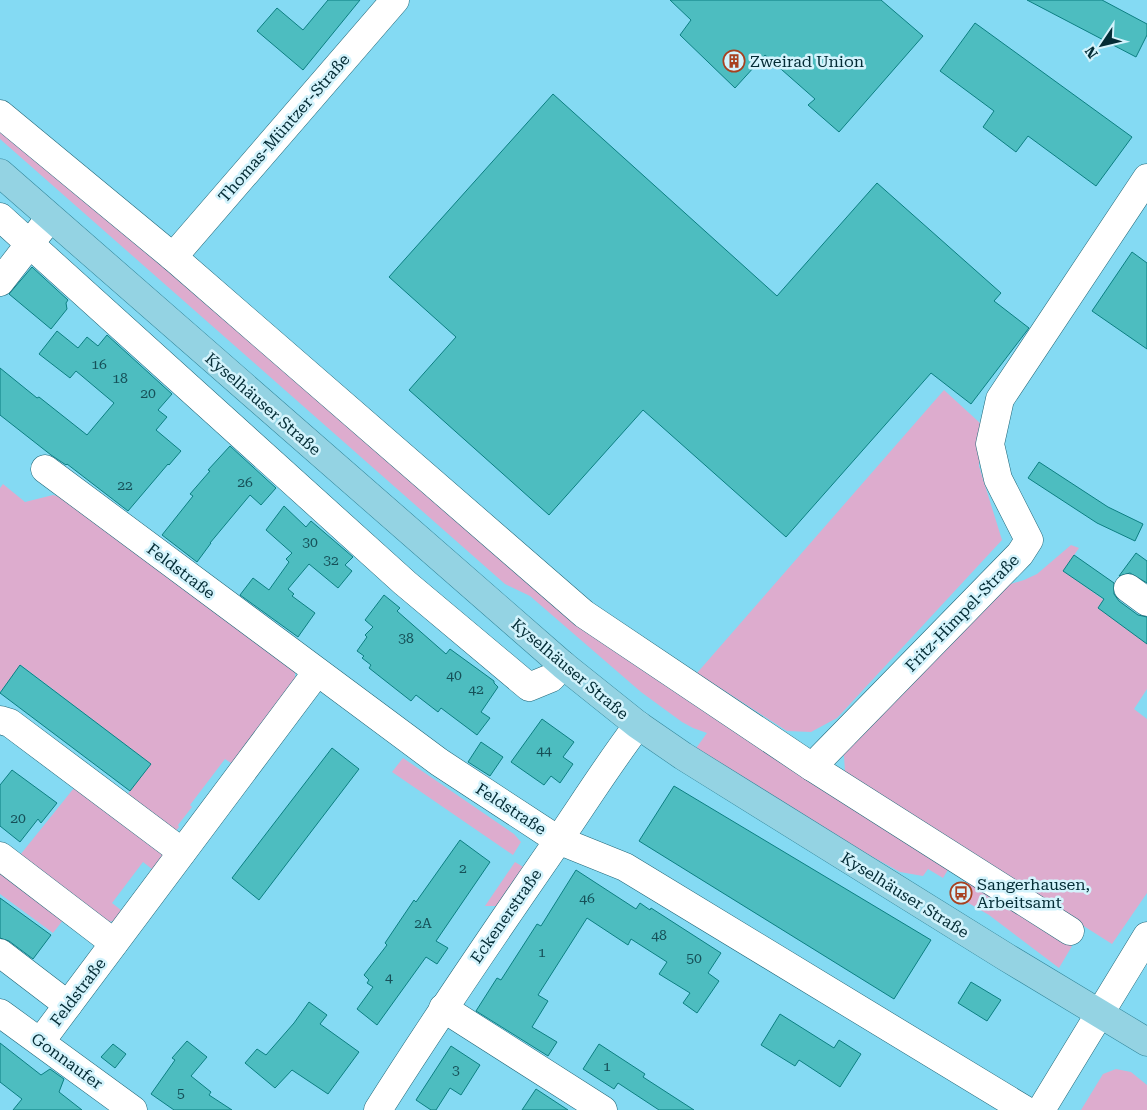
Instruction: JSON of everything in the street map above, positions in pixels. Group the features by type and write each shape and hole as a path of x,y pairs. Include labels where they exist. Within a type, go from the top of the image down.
{"main road":[{"name":"Kyselhäuser Straße","path":"0,173 563,665 638,726 745,795 1147,1042"}],"street":[{"name":"Thomas-Müntzer-Straße","path":"173,257 395,0"},
{"path":"0,114 173,257 584,614 812,767 1070,932"},
{"name":"Fritz-Himpel-Straße","path":"812,767 1020,554 1029,540 998,479 990,444 1000,398 1147,178"},
{"path":"0,216 405,584 530,687 551,678 563,665"},
{"path":"0,282 50,218"},
{"name":"Feldstraße","path":"45,470 439,762 558,840"},
{"name":"Feldstraße","path":"41,1041 317,672"},
{"path":"0,720 10,723 182,852"},
{"name":"Eckenerstraße","path":"378,1110 443,1008 602,774 638,726"},
{"path":"558,840 625,867 1024,1110"},
{"name":"Feldstraße","path":"0,856 114,943"},
{"path":"1041,1110 1147,936"},
{"path":"0,953 68,1005"},
{"path":"443,1008 603,1110"},
{"name":"Gonnaufer","path":"0,1012 133,1110"}],"shaded area":[{"path":"0,131 168,270 496,553 949,868 943,878 928,869 923,876 900,872 820,828 694,751 707,733 682,722 641,692 530,596 505,584 0,139"},
{"path":"944,390 980,423 979,466 1002,540 837,718 811,732 787,731 697,673"},
{"path":"3,484 25,502 53,495 72,500 295,671 295,681 237,767 225,759 190,805 192,807 175,832 123,800 151,764 21,665 0,692 0,488"},
{"path":"1071,545 1079,548 1063,571 1104,600 1098,608 1147,644 1147,689 1134,709 1147,719 1147,893 1112,944 849,777 845,772 844,756 839,752 1004,586 1037,574"},
{"path":"403,758 514,834 521,842 513,855 392,772"},
{"path":"78,783 163,853 163,859 157,873 143,862 112,903 126,914 114,921 107,922 16,860"},
{"path":"515,862 525,868 499,906 485,906"},
{"path":"0,865 67,915 53,933 0,894"},
{"path":"968,881 1072,946 1059,968 989,915 965,901 968,894 963,891"},
{"path":"1116,1069 1131,1072 1147,1085 1147,1110 1081,1110 1103,1074"}],"building":[{"path":"328,0 360,0 303,70 257,31 277,8 303,30"},
{"path":"670,0 881,0 923,36 839,132 808,105 815,99 765,55 735,88 680,35 691,20"},
{"path":"1027,0 1102,0 1147,24 1147,35 1136,57"},
{"path":"975,23 1132,137 1096,186 1028,136 1016,152 983,127 994,111 940,71"},
{"path":"553,94 777,296 877,183 1001,293 994,301 1029,328 971,404 931,373 786,537 643,410 549,515 409,390 456,337 389,277"},
{"path":"1132,252 1147,263 1147,349 1092,311"},
{"path":"32,267 68,300 66,303 67,309 51,329 9,294"},
{"path":"57,331 78,348 87,337 98,346 107,335 172,394 158,410 167,417 156,430 181,451 128,511 0,415 0,368 87,435 114,403 76,371 70,378 39,354"},
{"path":"230,446 276,488 261,505 250,495 210,543 197,562 162,535 193,496 190,494 210,471 208,470"},
{"path":"1039,462 1108,507 1143,524 1135,541 1097,523 1028,478"},
{"path":"284,506 306,527 311,521 353,557 345,565 352,571 338,588 309,564 288,589 294,594 292,596 315,613 298,637 240,595 253,578 269,590 289,562 286,559 292,553 266,530"},
{"path":"1136,553 1147,561 1147,583 1130,573 1119,576"},
{"path":"1074,555 1114,583 1114,594 1119,601 1138,615 1147,617 1147,644 1098,608 1104,599 1063,571"},
{"path":"384,595 400,608 397,611 446,654 450,649 494,681 498,687 481,712 490,718 477,735 441,708 438,712 416,695 411,701 369,668 371,665 357,651 367,637 365,635 373,627 365,620"},
{"path":"20,665 151,764 130,791 0,693"},
{"path":"542,719 574,742 563,757 573,764 560,783 551,776 544,785 511,762"},
{"path":"481,742 503,757 490,776 468,762"},
{"path":"332,748 359,769 259,900 232,878"},
{"path":"12,770 57,803 41,823 38,819 20,842 0,826 0,785"},
{"path":"674,786 931,940 894,999 639,841"},
{"path":"460,840 490,862 436,941 448,948 437,964 426,957 377,1025 357,1009 373,987 367,983 369,980 364,975 387,945 385,943 414,900 416,902"},
{"path":"576,870 636,909 640,903 650,910 651,908 721,953 708,973 719,981 697,1013 683,1003 690,993 659,974 667,962 631,939 628,945 587,918 538,995 548,1001 532,1027 557,1042 548,1056 476,1011 497,978 501,980 537,924 541,926"},
{"path":"0,898 51,935 33,959 9,941 0,938"},
{"path":"971,982 1001,1000 987,1021 958,1003"},
{"path":"309,1002 327,1015 320,1024 359,1052 328,1094 292,1070 275,1088 245,1063 257,1049 266,1055 294,1023"},
{"path":"780,1014 834,1048 839,1040 861,1054 840,1087 799,1060 795,1066 761,1045"},
{"path":"187,1041 207,1057 191,1076 211,1092 209,1095 232,1110 174,1110 151,1094 175,1060 172,1058"},
{"path":"0,1043 41,1075 50,1069 64,1079 59,1092 82,1110 13,1110 22,1099 0,1082"},
{"path":"113,1044 126,1054 115,1068 101,1057"},
{"path":"599,1044 645,1074 643,1077 694,1110 659,1110 618,1083 614,1089 583,1069"},
{"path":"451,1046 480,1065 461,1095 450,1088 436,1110 431,1110 416,1100"},
{"path":"536,1089 568,1110 522,1110"}],"place":[{"name":"Zweirad Union","path":"734,61"},
{"name":"Sangerhausen, Arbeitsamt","path":"961,893"}]}
